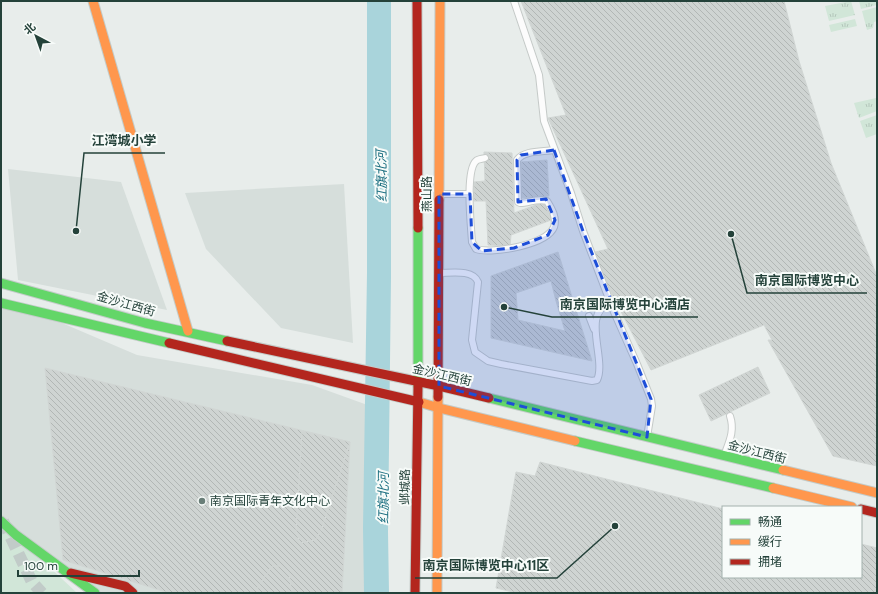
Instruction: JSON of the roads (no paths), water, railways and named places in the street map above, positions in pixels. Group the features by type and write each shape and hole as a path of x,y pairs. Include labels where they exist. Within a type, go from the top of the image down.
{"street":[{"path":"93,1 188,332"},
{"name":"燕山路","path":"417,1 418,382"},
{"name":"燕山路","path":"439,386 440,1"},
{"path":"514,1 539,75 544,121 571,193 583,231 651,399 652,406 647,437"},
{"path":"484,158 476,161 473,166 470,179 472,242 476,249 493,251 514,248 537,240 548,235 554,228 555,220 547,201 538,200 523,203 518,202 517,160 521,155 554,150"},
{"path":"439,194 470,194"},
{"path":"439,273 469,274 476,278 478,282 472,340 476,352 488,360 501,364 592,381 597,380 600,374 596,320 600,310 604,306 611,303"},
{"name":"金沙江西街","path":"1,283 145,323 439,386 877,493"},
{"path":"1,303 417,401 439,408 848,506"},
{"path":"589,316 596,335"},
{"name":"邺城路","path":"416,593 418,382"},
{"path":"437,593 439,386"},
{"path":"724,456 732,436 732,423 730,416"},
{"path":"862,509 877,513"},
{"path":"1,521 16,535 95,593"},
{"path":"65,571 125,586 133,593"}],"water":[{"name":"红旗北河","path":"367,1 391,1 391,277 388,532 389,593 364,593 363,528 367,273"}],"tunnel":[{"path":"3,521 32,582 42,593"}],"place":[{"name":"江湾城小学","path":"76,231"},
{"name":"南京国际博览中心","path":"731,234"},
{"name":"南京国际博览中心酒店","path":"504,307"},
{"name":"南京国际青年文化中心","path":"202,501"},
{"name":"南京国际博览中心11区","path":"615,526"}]}
